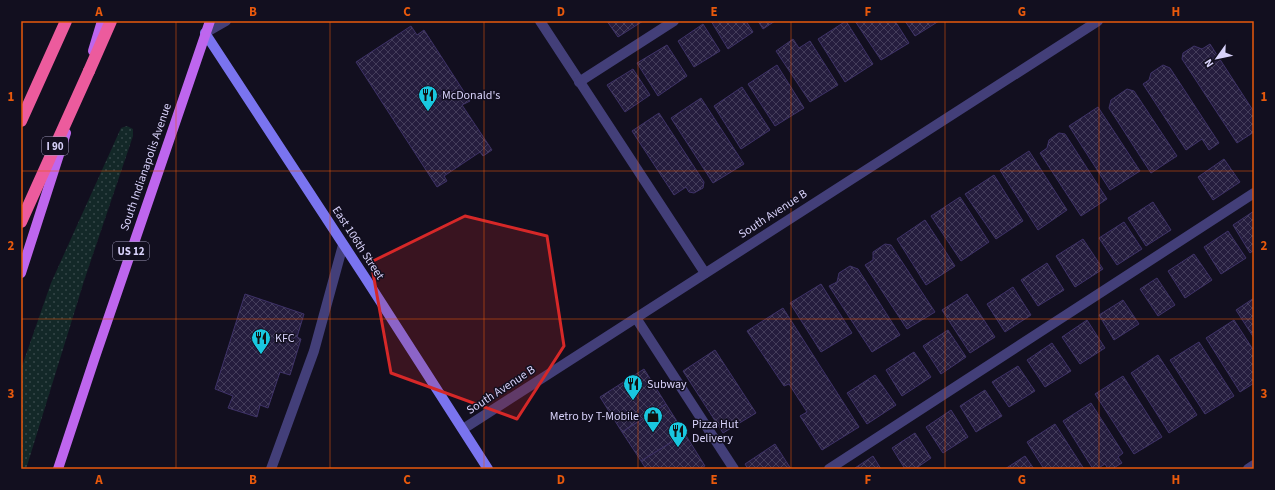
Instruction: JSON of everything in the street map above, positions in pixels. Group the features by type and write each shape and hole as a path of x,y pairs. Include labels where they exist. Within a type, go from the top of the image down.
{"highway":[{"path":"23,117 66,21"},
{"name":"I 90","path":"21,222 111,21"}],"main road":[{"path":"21,273 102,21"},
{"name":"US 12","path":"205,33 210,21"},
{"name":"East 106th Street","path":"205,33 488,469"},
{"name":"South Indianapolis Avenue","path":"58,469 94,357 205,33"}],"street":[{"path":"205,33 226,21"},
{"path":"540,21 704,273"},
{"path":"579,82 674,21"},
{"name":"South Avenue B","path":"463,429 1098,21"},
{"path":"828,469 1254,193"},
{"path":"271,469 314,351 343,245"},
{"path":"636,318 734,469"},
{"path":"1248,469 1254,465"}],"highlighted area":[{"path":"465,216 547,236 564,346 517,419 391,373 371,262"}],"green space":[{"path":"127,126 133,129 133,136 84,281 26,469 21,469 21,369 51,283 121,128"}],"building":[{"path":"607,21 643,21 618,37"},
{"path":"711,21 746,21 753,32 728,49"},
{"path":"758,21 775,21 763,29"},
{"path":"846,21 873,64 845,82 818,39"},
{"path":"855,21 895,21 909,43 881,60"},
{"path":"905,21 939,21 915,36"},
{"path":"703,24 720,51 694,67 678,41"},
{"name":"McDonald's","path":"411,26 417,35 424,30 470,101 462,105 492,150 483,156 480,152 444,176 447,181 437,187 356,62"},
{"path":"793,39 799,48 810,41 838,85 810,102 776,51"},
{"path":"1210,44 1254,112 1254,132 1237,143 1182,59 1183,53 1194,46 1202,49"},
{"path":"667,45 687,76 658,96 637,63"},
{"path":"777,65 804,108 775,126 748,84"},
{"path":"1163,65 1170,68 1219,143 1209,150 1202,139 1186,150 1143,84 1149,80 1151,73"},
{"path":"633,69 650,95 625,112 607,85"},
{"path":"742,87 770,130 741,149 714,106"},
{"path":"1127,89 1134,91 1177,156 1151,173 1109,108 1111,100"},
{"path":"701,98 744,164 713,183 671,118"},
{"path":"1098,107 1140,171 1110,190 1069,126"},
{"path":"659,113 704,182 703,188 694,193 689,192 686,187 674,195 632,131"},
{"path":"1059,133 1065,134 1107,199 1081,216 1040,153 1047,148 1049,140"},
{"path":"1029,151 1067,210 1038,230 1000,170"},
{"path":"1224,159 1240,182 1213,200 1198,177"},
{"path":"994,175 1023,221 996,239 965,194"},
{"path":"960,197 989,242 961,261 931,216"},
{"path":"1153,202 1171,230 1146,246 1128,218"},
{"path":"1254,211 1254,250 1250,253 1233,225"},
{"path":"925,220 955,266 926,285 897,239"},
{"path":"1124,222 1142,249 1117,265 1099,238"},
{"path":"1228,231 1246,258 1221,274 1204,247"},
{"path":"1083,239 1103,269 1075,287 1056,256"},
{"path":"885,244 891,245 935,312 907,329 865,265 873,260 873,252"},
{"path":"1194,254 1212,280 1185,298 1168,271"},
{"path":"1047,263 1064,290 1038,306 1021,280"},
{"path":"850,266 858,269 900,335 872,352 829,286 837,282 839,273"},
{"path":"1157,278 1175,305 1158,316 1140,289"},
{"path":"821,284 852,333 821,352 790,303"},
{"path":"1013,287 1031,315 1005,332 987,304"},
{"name":"KFC","path":"245,294 304,314 297,337 301,339 290,375 280,372 268,408 260,405 257,417 228,408 233,396 215,389"},
{"path":"967,294 995,337 970,353 942,310"},
{"path":"1254,298 1254,338 1236,310"},
{"path":"1123,300 1139,324 1114,340 1099,315"},
{"path":"783,308 859,427 822,450 800,416 807,412 789,384 784,386 747,331"},
{"path":"1087,320 1105,348 1080,364 1062,337"},
{"path":"1234,320 1254,351 1254,383 1240,392 1206,338"},
{"path":"948,330 966,357 941,374 923,346"},
{"path":"1199,342 1234,396 1205,414 1170,360"},
{"path":"1052,343 1071,371 1045,387 1027,360"},
{"path":"715,350 756,413 723,433 683,371"},
{"path":"914,352 931,377 902,396 886,370"},
{"path":"1158,355 1197,415 1169,433 1131,373"},
{"path":"1018,366 1035,391 1009,407 992,382"},
{"name":"Subway","path":"644,369 666,404 622,432 600,397"},
{"path":"875,375 896,405 867,424 847,393"},
{"path":"1123,376 1162,437 1134,454 1095,394"},
{"path":"985,390 1002,416 976,432 960,406"},
{"path":"1091,403 1123,453 1118,457 1122,463 1112,469 1108,469 1105,464 1097,469 1093,469 1063,421"},
{"name":"Metro by T-Mobile","path":"666,404 685,434 641,461 622,432"},
{"path":"951,410 968,437 943,453 926,427"},
{"path":"1055,424 1084,469 1044,469 1027,442"},
{"path":"915,433 931,458 915,469 905,469 892,448"},
{"name":"Pizza Hut Delivery","path":"685,434 705,466 699,469 646,469 641,461"},
{"path":"775,444 791,469 748,469 745,464"},
{"path":"873,456 881,469 855,469 855,468"},
{"path":"1025,456 1034,469 1005,469"}],"place":[{"name":"McDonald's","path":"428,112"},
{"name":"KFC","path":"261,355"},
{"name":"Subway","path":"633,401"},
{"name":"Metro by T-Mobile","path":"653,433"},
{"name":"Pizza Hut Delivery","path":"678,448"}]}
